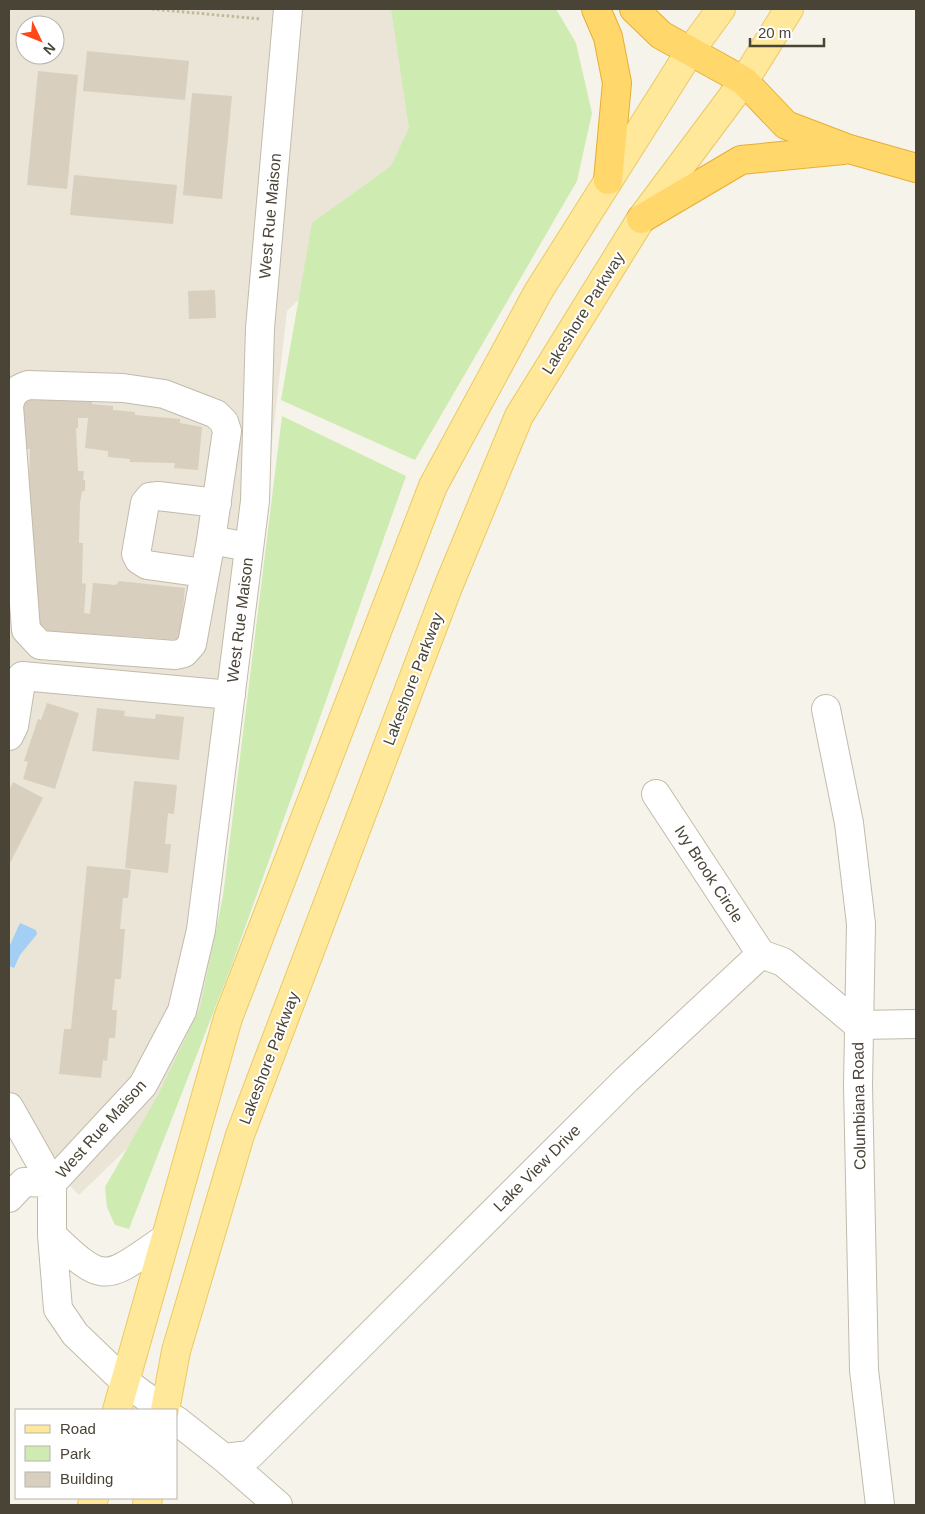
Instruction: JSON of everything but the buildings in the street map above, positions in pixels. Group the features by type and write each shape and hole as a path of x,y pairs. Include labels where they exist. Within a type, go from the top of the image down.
{"highway":[{"path":"596,9 608,37 617,83 608,180"},
{"path":"634,9 661,35 744,81 786,125 849,149 916,168"},
{"path":"641,219 741,160 849,149"}],"main road":[{"path":"116,1409 163,1240 228,1018 433,486 538,292 691,50 721,9"},
{"name":"Lakeshore Parkway","path":"165,1409 176,1351 240,1135 448,587 520,416 641,219 744,81 789,9"}],"street":[{"name":"West Rue Maison","path":"52,1184 143,1085 182,1011 201,930 256,501 260,328 287,15"},
{"path":"28,385 123,388 164,394 216,414 224,422 227,431 217,503 192,644 184,653 175,655 40,645 32,639 26,630 9,406 11,396 18,388 28,385"},
{"path":"204,573 147,565 139,560 136,554 145,503 150,497 158,496 217,503"},
{"path":"211,540 250,547"},
{"path":"9,736 14,726 22,676 231,695"},
{"name":"Columbiana Road","path":"826,709 849,823 861,924 858,1025 864,1370 880,1505"},
{"name":"Ivy Brook Circle","path":"656,794 761,954"},
{"path":"761,954 783,962 858,1025 916,1024"},
{"name":"Lake View Drive","path":"224,1458 250,1454 626,1080 761,954"},
{"path":"9,1107 52,1184 52,1235 58,1309 75,1334 124,1381 164,1409"},
{"path":"9,1198 24,1182 52,1184"},
{"path":"52,1235 82,1264 101,1272 118,1271 163,1240"},
{"path":"178,1422 224,1458 278,1505"}],"path":[{"path":"152,9 287,15"}],"shaded area":[{"path":"9,9 454,9 456,147 287,311 208,1002 146,1130 79,1195 9,1123"}],"green space":[{"path":"391,9 556,9 576,43 592,113 577,181 415,460 281,400 312,223 391,166 409,128"},
{"path":"282,416 406,476 231,967 129,1229 115,1225 107,1207 105,1187 158,1095 200,1008 223,896"}],"water":[{"path":"20,923 36,930 37,934 20,955 14,968 9,966 9,947"}]}
